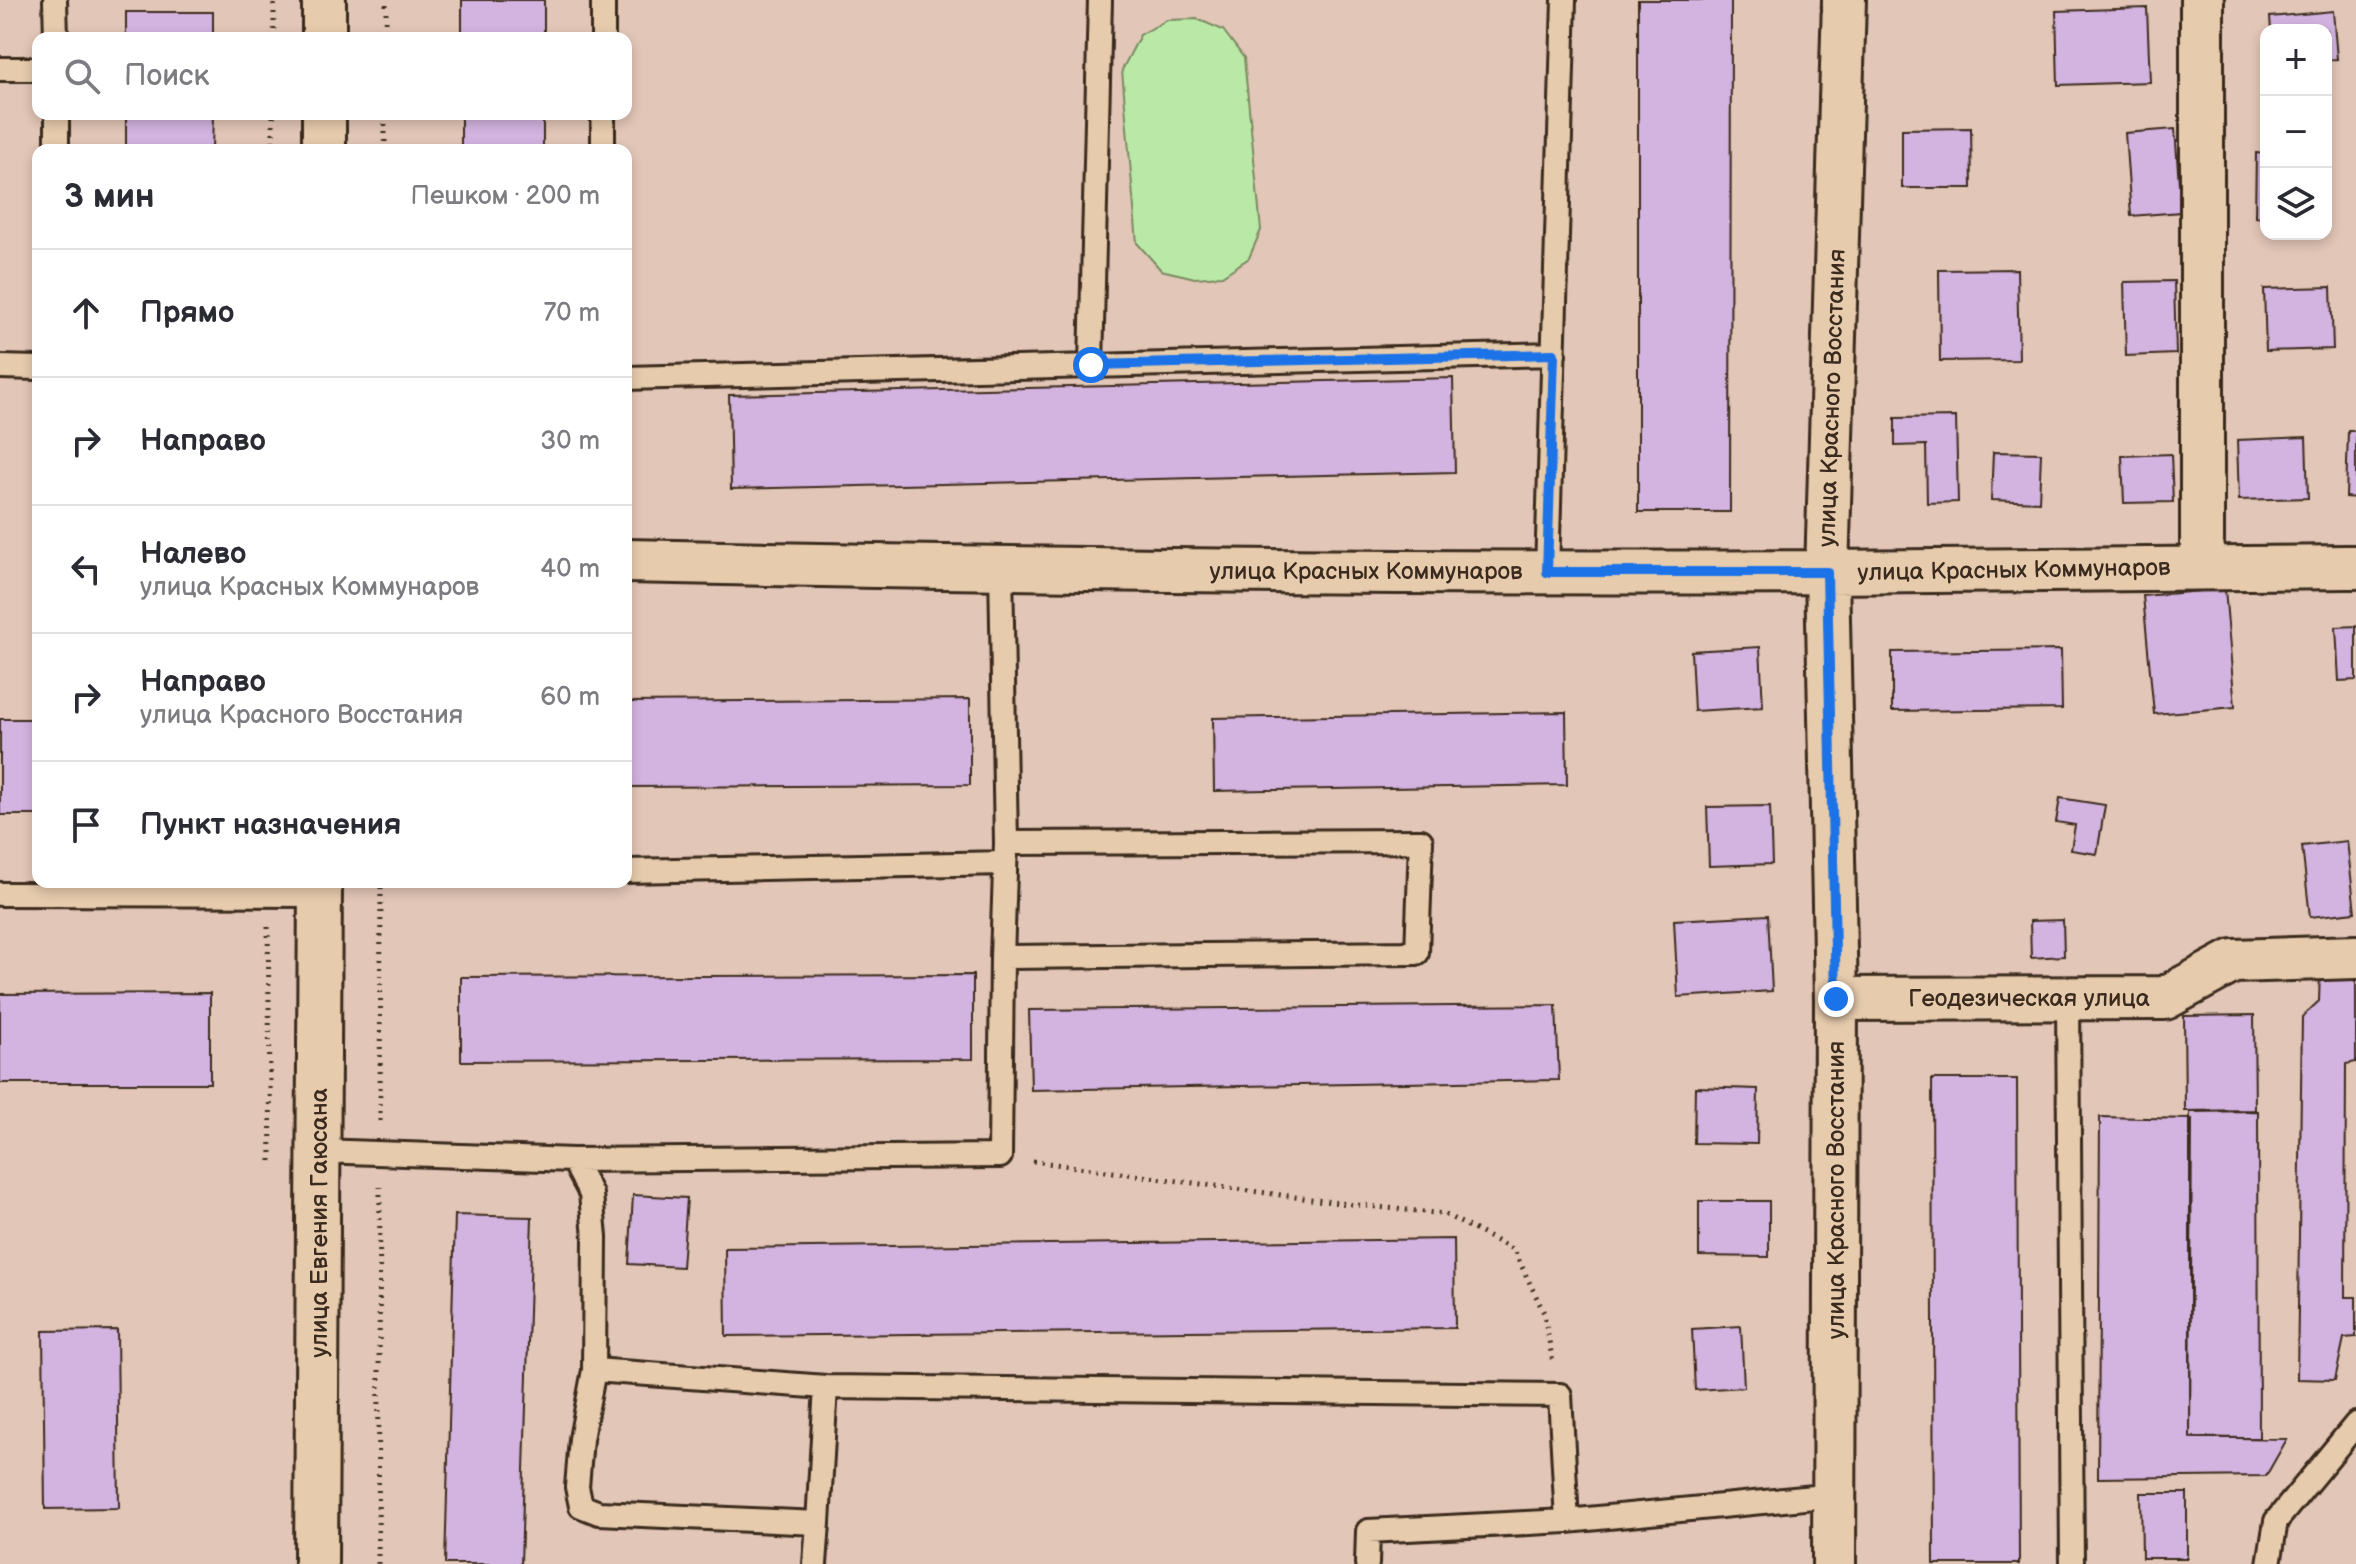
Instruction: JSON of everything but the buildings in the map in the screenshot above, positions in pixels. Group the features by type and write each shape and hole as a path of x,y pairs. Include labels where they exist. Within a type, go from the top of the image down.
{"street":[{"path":"324,0 324,32"},
{"name":"улица Красного Восстания","path":"1834,1564 1836,999 1827,572 1844,0"},
{"name":"улица Красных Коммунаров","path":"2202,0 2202,568"},
{"path":"324,120 324,144"},
{"name":"улица Красных Коммунаров","path":"632,561 1001,569 1547,572 2356,567"},
{"name":"улица Евгения Гаюсана","path":"316,1564 320,889"},
{"name":"Геодезическая улица","path":"1836,999 2165,998 2233,961 2356,957"}],"lane":[{"path":"55,0 56,32"},
{"path":"603,0 603,32"},
{"path":"1091,365 1100,0"},
{"path":"1547,572 1564,0"},
{"path":"0,69 32,69"},
{"path":"57,120 57,144"},
{"path":"603,120 603,144"},
{"path":"632,378 1554,354"},
{"path":"0,367 32,368"},
{"path":"319,1151 573,1160 1000,1156 1005,853 1001,569"},
{"path":"632,871 1005,853 1421,841 1417,953 1002,957"},
{"path":"0,894 320,889"},
{"path":"2068,999 2072,1564"},
{"path":"573,1160 591,1194 595,1237 594,1370 580,1451 577,1487 581,1506 599,1513 818,1523"},
{"path":"594,1370 826,1387 1560,1395 1567,1521"},
{"path":"815,1564 826,1387"},
{"path":"2269,1564 2276,1521 2356,1424"},
{"path":"1367,1564 1368,1531 1567,1521 1835,1495"}],"path":[{"path":"274,0 274,32"},
{"path":"386,0 386,32"},
{"path":"273,120 273,144"},
{"path":"385,120 385,144"},
{"path":"378,1564 381,888"},
{"path":"1000,1156 1339,1203 1444,1214 1514,1250 1544,1313 1560,1395"}],"green space":[{"path":"1197,19 1223,30 1244,58 1261,230 1249,258 1222,276 1195,278 1161,270 1137,243 1122,70 1140,35 1167,20"}],"route":[{"path":"1091,365 1554,354 1547,572 1827,572 1836,999"}]}
